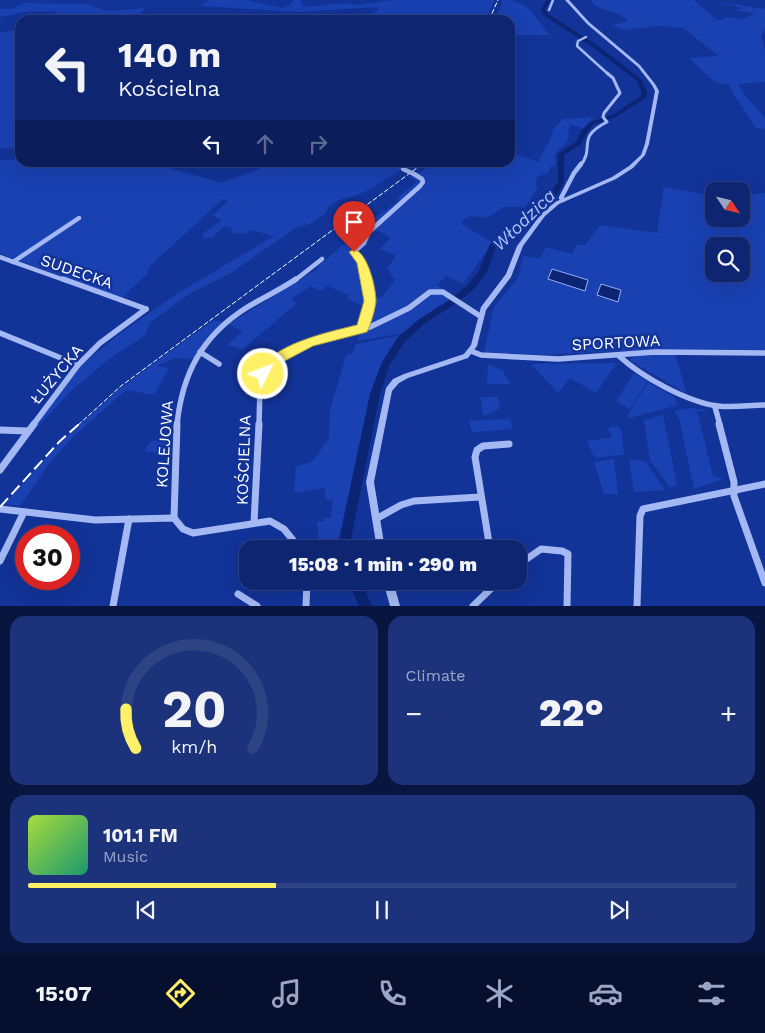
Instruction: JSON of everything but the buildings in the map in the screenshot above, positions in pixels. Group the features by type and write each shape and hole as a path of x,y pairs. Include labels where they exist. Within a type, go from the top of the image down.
{"street":[{"path":"549,10 554,0"},
{"path":"380,540 370,482 389,390 396,382 406,376 459,360 471,351 474,346 483,309 509,276 520,246 543,214 563,200 614,178 640,160 648,144 657,91 650,79 625,53 588,23 567,0"},
{"path":"563,200 561,198 574,174 586,159 585,147 588,133 593,128 606,122 604,118 606,110 619,95 620,89 613,78 580,51 576,43 586,37"},
{"path":"362,329 370,301 362,262 354,252 364,242 369,232 423,182 422,179 403,169"},
{"path":"13,262 79,218"},
{"name":"SUDECKA","path":"0,257 146,309"},
{"name":"KOLEJOWA","path":"174,518 177,424 181,394 192,364 213,334 224,324 254,304 290,284 322,259"},
{"path":"251,371 263,374 275,361 310,342 362,329 400,313 430,292 443,292 480,316"},
{"name":"ŁUŻYCKA","path":"0,470 27,431 78,365 106,338 146,309"},
{"path":"0,333 78,365"},
{"name":"SPORTOWA","path":"471,351 481,355 558,359 655,352 765,353"},
{"path":"200,352 219,364"},
{"path":"619,356 630,365 677,392 715,407 765,405"},
{"name":"KOŚCIELNA","path":"254,523 259,458 258,404 263,374"},
{"path":"715,407 735,490 734,496 765,583"},
{"path":"0,430 27,431"},
{"path":"488,540 475,457 477,450 483,446 509,444"},
{"path":"637,606 640,516 643,509 765,484"},
{"path":"376,519 401,505 414,501 480,497"},
{"path":"0,510 94,520 174,518 183,528 194,533 270,521 278,524 294,540"},
{"path":"0,561 24,512"},
{"path":"113,606 129,519"},
{"path":"527,559 541,549 562,551 568,554 567,606"},
{"path":"306,606 307,590"},
{"path":"391,590 395,606"},
{"path":"473,606 490,590"},
{"path":"238,594 257,606"}],"shaded area":[{"path":"208,0 245,0 283,8 294,0 300,0 304,7 346,3 359,5 392,0 494,0 488,15 368,15 378,10 378,7 297,12 200,6"},
{"path":"502,0 512,1 525,6 550,35 515,35 515,15 497,15"},
{"path":"590,0 694,0 717,20 723,20 725,17 759,21 743,19 756,13 735,10 743,8 713,1 765,9 765,28 761,36 765,50 765,82 738,84 744,94 765,118 765,129 756,128 729,84 716,83 689,58 719,56 683,28 658,26 624,30 612,25 628,21 624,17 599,7"},
{"path":"24,3 87,4 107,11 146,8 138,15 48,15 59,11 25,12 0,17 0,9 11,9"},
{"path":"15,30 15,149 0,148 0,33"},
{"path":"593,117 584,129 570,124 567,142 555,154 555,167 551,166 548,173 537,177 536,185 538,188 525,207 503,207 488,218 470,216 463,220 462,224 493,243 463,284 446,276 437,285 456,298 421,322 401,340 385,365 375,394 345,540 319,540 317,522 324,521 323,518 331,518 333,500 325,499 325,488 294,493 296,466 312,462 329,438 330,410 346,355 352,355 356,344 402,335 403,333 357,341 369,309 347,299 349,295 327,286 321,291 311,286 291,299 297,303 243,349 227,345 242,332 229,324 319,268 315,269 369,222 400,200 397,198 418,181 409,177 417,172 420,173 428,167 515,167 515,154 540,162 539,159 551,139 553,129 563,119","holes":["379,231 390,238 380,249 396,256 387,269 395,279 382,297 370,301 362,262 354,252 364,243 369,232"]},
{"path":"15,159 15,167 166,167 222,183 264,167 406,167 365,192 337,201 328,207 326,213 310,224 297,227 231,273 189,294 151,322 144,336 109,359 71,391 19,447 19,442 83,364 118,335 178,293 274,236 250,230 246,234 230,233 232,228 224,226 212,238 205,239 202,234 222,220 212,216 228,201 223,199 149,267 148,273 122,298 0,254 0,160"},
{"path":"663,187 705,194 705,228 750,228 750,194 765,193 765,352 655,352 646,350 540,355 484,352 494,307 518,278 523,256 540,258 546,247 572,254 576,245 585,245 600,225 658,233"},
{"path":"552,269 588,280 585,291 548,279"},
{"path":"601,284 621,290 618,302 597,295"},
{"path":"214,320 227,324 206,343 195,359 175,358 157,366 169,368 154,395 126,390 74,436 51,461 20,506 5,504 53,450 99,406 147,368"},
{"path":"675,354 687,394 629,360 635,355"},
{"path":"617,363 596,393 570,378 558,393 531,364"},
{"path":"488,364 502,370 511,384 487,384"},
{"path":"634,374 647,381 630,409 616,401"},
{"path":"648,382 674,397 678,405 630,418 627,416"},
{"path":"480,397 498,397 500,408 484,416"},
{"path":"690,408 706,410 707,412 697,411 713,476 724,479 694,489 679,418 674,411"},
{"path":"663,415 677,485 670,488 650,460 644,420"},
{"path":"510,419 513,429 472,432 469,421"},
{"path":"618,426 622,433 624,455 594,457 587,441 612,437 608,428"},
{"path":"172,439 172,451 157,456 155,452 144,451 151,441"},
{"path":"614,459 618,494 604,494 594,462"},
{"path":"629,459 646,462 665,490 634,492"}],"waterway":[{"name":"Włodzica","path":"345,540 375,394 385,365 401,340 421,322 470,288 483,272 493,246 536,214 561,183 561,154 579,143 585,130 592,123 614,116 644,97 644,91 639,80 596,47 545,14 543,9 549,0"},
{"name":"Włodzica","path":"358,590 366,606"}],"railway":[{"path":"491,15 498,0"},
{"path":"78,425 121,386 418,167"},
{"path":"0,507 59,442 79,424"}],"route":[{"path":"263,374 275,361 310,342 362,329 370,301 362,262 354,252"}]}
